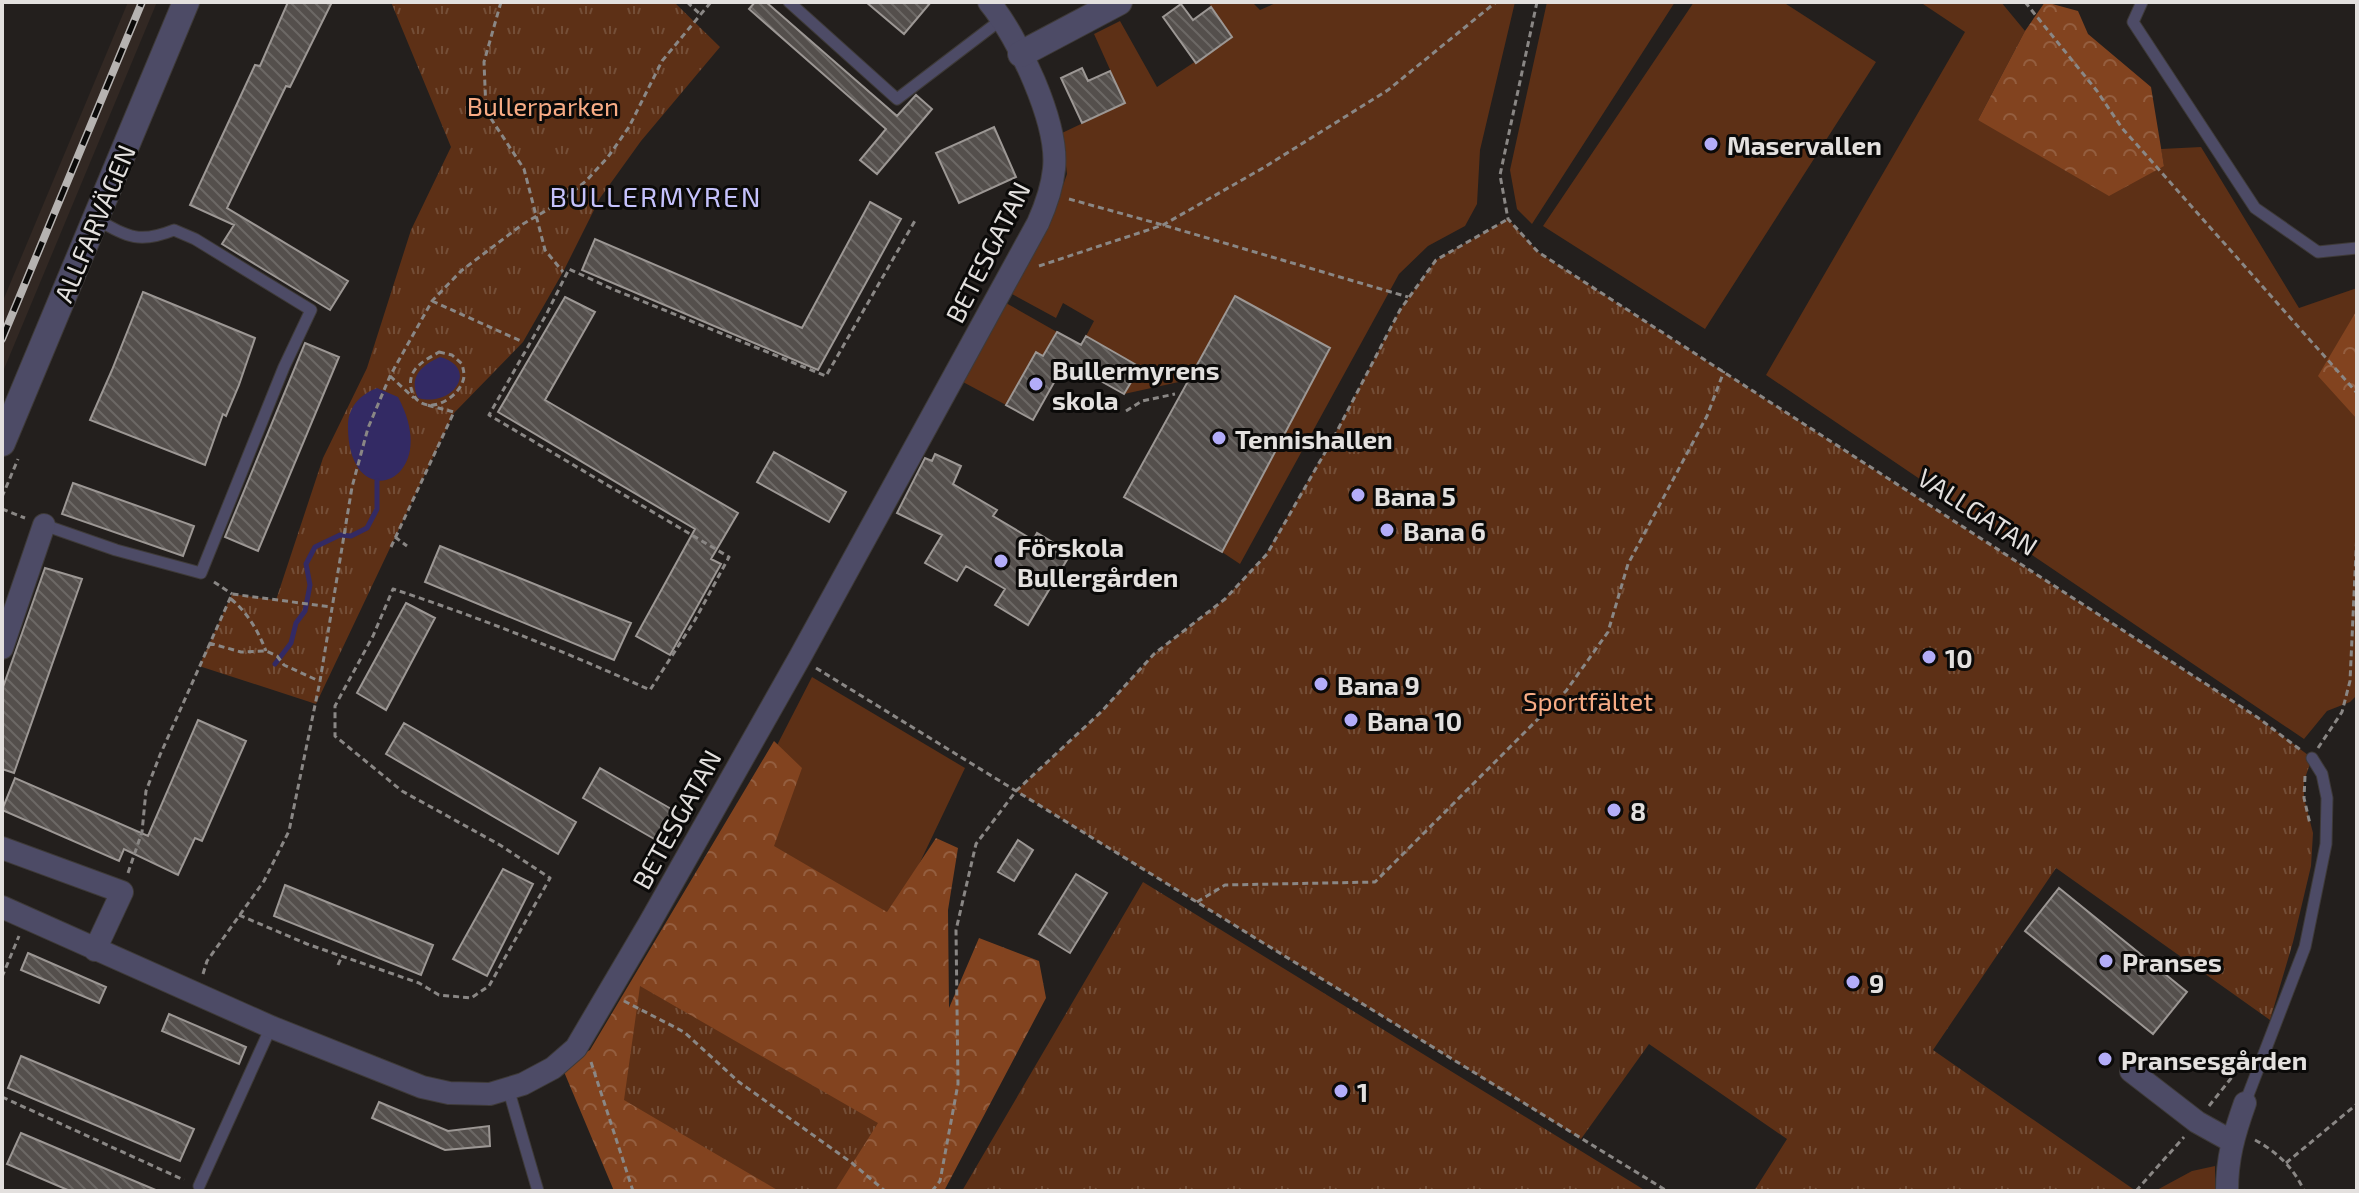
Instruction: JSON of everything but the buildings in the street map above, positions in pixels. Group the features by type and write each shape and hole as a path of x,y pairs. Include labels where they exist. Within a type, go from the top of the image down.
{"street":[{"name":"ALLFARVÄGEN","path":"2,443 186,2"},
{"path":"1021,54 1119,2"},
{"name":"BETESGATAN","path":"2,907 271,1027 422,1087 449,1093 490,1094 523,1084 553,1068 576,1048 800,657 822,629 1038,223 1050,194 1055,166 1048,122 1021,54 996,10"},
{"path":"2,648 44,525"},
{"path":"2,848 122,892 95,950"},
{"path":"2131,1071 2197,1122 2234,1136"},
{"path":"2227,1191 2227,1165 2245,1103"}],"lane":[{"path":"789,2 897,99 996,10"},
{"path":"2142,2 2133,22 2255,208 2318,252 2357,248"},
{"path":"44,525 116,550 201,573 284,367 311,310 195,239 174,230 157,237 139,239 96,219"},
{"path":"2245,1103 2305,947 2326,844 2327,798 2322,774 2312,758"},
{"path":"199,1186 271,1027"},
{"path":"508,1087 538,1191"}],"path":[{"path":"501,2 484,62 486,111 524,169 545,250 563,272"},
{"path":"687,2 700,14"},
{"path":"197,992 207,961 264,881 289,831 320,681 356,473 368,428 390,376 432,301 472,262 559,203 586,181 608,157 629,127 662,61 711,2"},
{"path":"1009,276 1163,225 1263,168 1388,90 1496,2"},
{"path":"932,1191 940,1181 958,1084 956,930 976,844 1016,791 1101,712 1154,654 1225,599 1267,554 1335,435 1400,310 1436,260 1508,219 1500,175 1537,2"},
{"path":"2025,2 2097,91 2122,128 2357,393"},
{"path":"1050,194 1409,298"},
{"path":"239,915 307,944 419,983 439,995 471,998 489,986 550,878 500,845 402,791 335,736 335,706 373,636 393,589 470,615 650,690 695,620 729,557 489,415 569,269 826,376 916,219"},
{"name":"VALLGATAN","path":"1508,219 1538,252 2257,717 2312,758"},
{"path":"432,301 523,342"},
{"path":"415,399 410,389 413,372 439,352 452,355 462,364 464,376 459,389 448,399 427,405"},
{"path":"1196,902 1225,885 1375,882 1480,779 1566,691 1608,632 1628,564 1707,416 1724,371"},
{"path":"390,376 415,399 454,412 391,547"},
{"path":"1126,411 1142,401 1175,394"},
{"path":"2,509 44,525"},
{"path":"2313,833 2304,798 2304,781 2312,758 2342,712 2350,681 2357,531"},
{"path":"395,537 407,546"},
{"path":"201,573 231,596 257,629 266,651"},
{"path":"231,596 331,607"},
{"path":"122,892 142,832 146,791 231,596"},
{"path":"209,643 241,652 266,651 296,672 320,681"},
{"path":"800,657 1667,1191"},
{"path":"2,977 27,919"},
{"path":"338,965 342,956"},
{"path":"609,994 684,1032 739,1082 852,1163 885,1191"},
{"path":"576,1048 592,1062 633,1191"},
{"path":"2136,1191 2197,1122 2244,1061"},
{"path":"2,1097 199,1186"},
{"path":"2286,1163 2357,1104"},
{"path":"2234,1136 2260,1142 2286,1163 2304,1191"}],"shaded area":[{"path":"128,2 157,2 2,374 2,303"},
{"path":"440,357 452,362 458,369 460,377 457,385 442,397 431,400 418,398 415,384 418,373"},
{"path":"377,388 398,397 409,427 410,451 402,469 390,479 375,480 362,472 352,454 348,424 357,402"}],"green space":[{"name":"Bullerparken","path":"391,2 674,2 720,47 641,141 600,198 523,342 454,413 316,704 199,666 232,594 276,600 323,458 367,368 411,230 451,147"},
{"path":"1208,2 1252,2 1260,10 1278,2 1515,2 1480,150 1477,204 1465,226 1428,246 1399,274 1240,564 1222,552 1330,348 1235,296 1188,380 1124,394 1140,367 1086,336 1094,321 1063,303 1056,318 1012,294 1054,211 1067,174 1062,133 1125,103 1094,34 1120,21 1157,87 1232,37"},
{"path":"1547,2 1675,2 1532,224 1517,209 1510,170"},
{"name":"Maservallen","path":"1694,2 1783,2 1876,62 1705,329 1543,226"},
{"path":"1920,2 2001,2 2025,31 1978,120 2164,166 2161,149 2201,147 2299,308 2357,288 2357,695 2350,702 2327,711 2304,739 1766,375 1965,32"},
{"path":"2045,2 2078,11 2088,34 2151,87 2164,166 2109,196 1978,120 2025,31"},
{"name":"Sportfältet","path":"1508,219 1538,252 2257,717 2312,758 2304,781 2304,798 2313,833 2311,866 2270,1020 2056,868 1933,1050 2136,1191 1754,1191 1787,1139 1649,1044 1581,1139 1016,791 1101,712 1154,654 1225,599 1266,554 1335,434 1400,310 1436,260"},
{"path":"1006,303 1057,332 1043,356 1036,352 1006,405 963,382"},
{"path":"2357,310 2357,419 2318,376"},
{"path":"812,677 965,768 891,923 732,833"},
{"path":"774,741 802,768 774,846 887,912 936,838 958,848 948,910 949,1008 979,938 1039,961 1046,998 944,1191 614,1191 562,1067 590,1050"},
{"path":"1143,882 1646,1191 962,1191"},
{"path":"640,986 878,1123 835,1191 779,1191 624,1100"},
{"path":"2215,1166 2215,1191 2155,1191 2192,1171"}],"waterway":[{"path":"275,664 291,643 296,623 305,611 310,585 306,564 315,547 340,535 351,536 367,528 377,509 377,481"}],"railway":[{"path":"2,339 142,2"}],"place":[{"name":"Maservallen","path":"1711,144"},
{"name":"Bullermyrens skola","path":"1036,384"},
{"name":"Tennishallen","path":"1219,438"},
{"name":"Bana 5","path":"1358,495"},
{"name":"Bana 6","path":"1387,530"},
{"name":"Förskola Bullergården","path":"1001,561"},
{"name":"10","path":"1929,657"},
{"name":"Bana 9","path":"1321,684"},
{"name":"Bana 10","path":"1351,720"},
{"name":"8","path":"1614,810"},
{"name":"Pranses","path":"2106,961"},
{"name":"9","path":"1853,982"},
{"name":"Pransesgården","path":"2105,1059"},
{"name":"1","path":"1341,1091"}],"district":[{"name":"BULLERMYREN","path":"656,196"}]}
